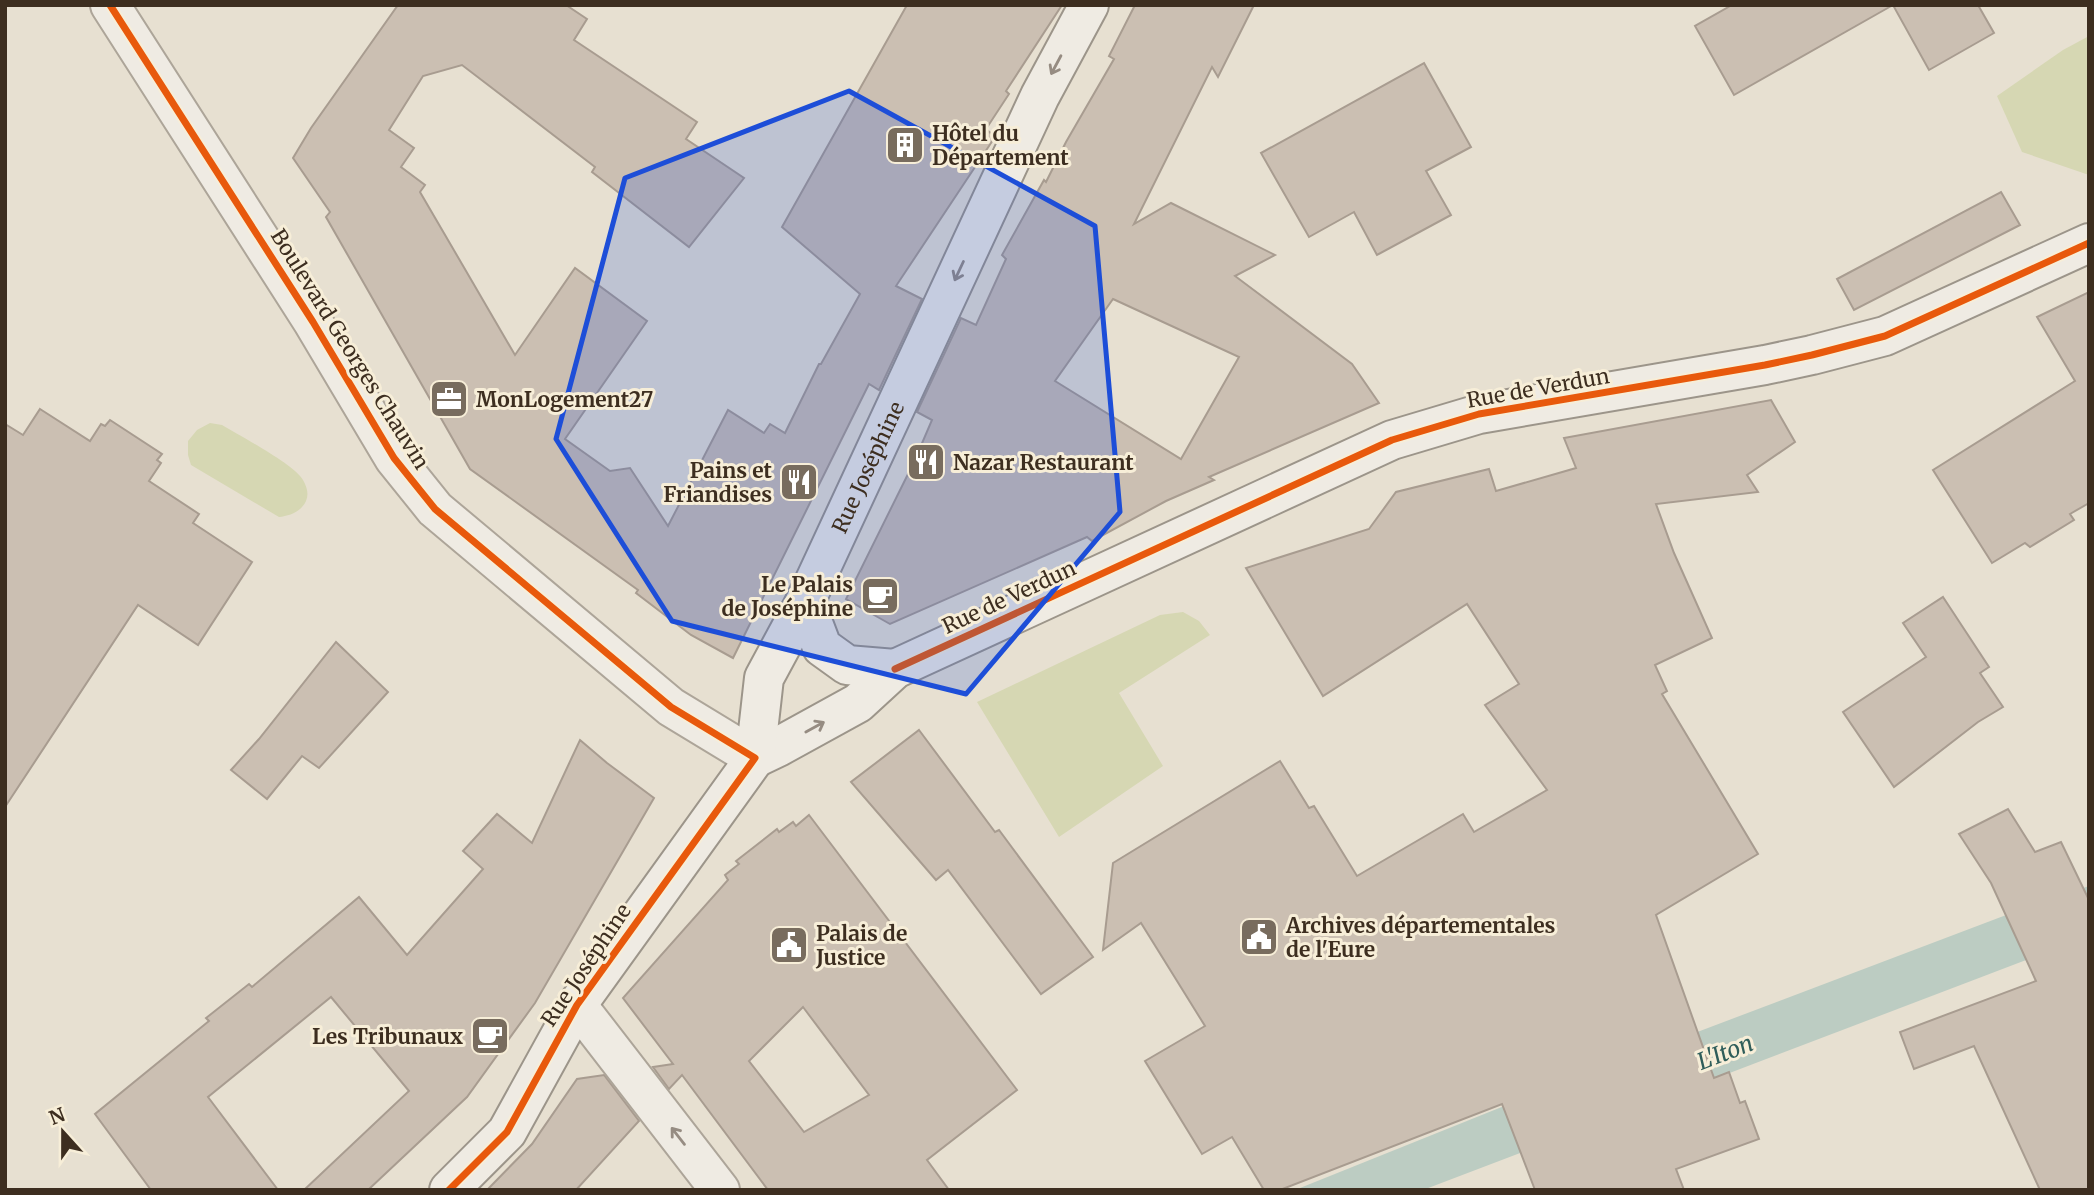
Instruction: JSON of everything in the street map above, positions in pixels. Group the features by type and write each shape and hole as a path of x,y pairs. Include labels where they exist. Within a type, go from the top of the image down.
{"main road":[{"name":"Boulevard Georges Chauvin","path":"110,5 313,323 394,458 435,509 671,707 755,758"},
{"name":"Rue Joséphine","path":"449,1190 507,1132 577,1005 755,758 764,678 804,602 1040,96 1088,5"},
{"name":"Rue de Verdun","path":"755,758 858,703 895,669 1392,440 1479,414 1765,365 1885,336 2089,243"},
{"path":"804,602 822,647 847,665 895,669"},
{"path":"577,1005 720,1190"}],"highlighted area":[{"path":"849,91 1095,226 1120,512 966,694 672,621 556,439 625,178"}],"green space":[{"path":"2089,36 2089,175 2022,152 1997,96 2063,50"},
{"path":"210,423 222,425 298,473 307,493 301,508 279,517 191,465 188,441 197,430"},
{"path":"1183,612 1199,621 1210,635 1119,693 1163,766 1059,837 977,702 1160,615"}],"water":[{"name":"L'Iton","path":"2089,886 2089,936 1423,1190 1295,1190 1539,1092"}],"building":[{"path":"398,5 566,5 587,19 574,40 697,122 686,139 744,178 689,247 592,172 595,167 462,65 423,76 389,130 414,148 401,167 425,185 420,192 515,355 575,268 647,321 565,439 610,471 630,468 668,526 728,410 764,433 770,424 785,433 819,364 860,294 782,227 907,5 1062,5 1006,91 1009,94 986,129 995,137 896,286 922,299 879,390 869,384 733,658 691,635 636,593 638,590 470,469 326,217 330,212 293,158 311,128"},
{"path":"1135,5 1254,5 1218,77 1212,67 1134,224 1171,203 1275,255 1235,276 1352,364 1379,403 1209,477 1214,480 1166,501 1092,541 1087,537 890,624 846,599 932,420 917,412 961,318 976,325 1006,259 1002,255 1114,59 1109,56","holes":["1113,299 1239,357 1181,459 1055,381"]},
{"path":"1732,5 1893,5 1734,95 1695,26"},
{"path":"1893,5 1978,5 1994,33 1929,70"},
{"path":"1424,63 1471,147 1426,171 1451,215 1377,255 1354,212 1309,237 1261,153"},
{"path":"2001,192 2020,225 1854,310 1837,279"},
{"path":"2089,292 2089,503 2070,514 2074,520 2030,547 2025,543 1992,563 1933,470 2075,381 2037,317"},
{"path":"1771,400 1795,442 1747,475 1758,492 1656,504 1674,553 1712,638 1655,665 1667,691 1662,694 1758,854 1656,915 1714,1078 1729,1072 1740,1103 1745,1101 1759,1139 1676,1169 1684,1190 1535,1190 1502,1104 1280,1190 1264,1190 1232,1137 1202,1154 1145,1061 1205,1026 1141,923 1103,950 1113,863 1280,761 1309,808 1314,806 1357,876 1463,814 1474,832 1547,790 1485,705 1519,684 1467,604 1323,696 1246,568 1369,529 1396,492 1489,469 1496,491 1576,468 1564,438"},
{"path":"40,409 90,441 101,424 105,426 110,420 162,454 157,460 161,463 149,481 199,514 193,523 252,562 198,645 138,605 5,807 5,424 23,435"},
{"path":"1943,597 1989,667 1980,673 2003,707 1978,722 1894,787 1843,712 1926,657 1903,623"},
{"path":"336,642 388,692 319,768 302,756 267,799 231,770"},
{"path":"919,730 995,832 999,830 1093,957 1041,994 948,870 936,880 851,782"},
{"path":"580,740 654,798 535,1003 467,1097 368,1190 304,1190 409,1091 331,997 208,1097 278,1190 151,1190 95,1114 209,1021 206,1018 249,984 252,987 359,897 407,955 483,869 463,851 497,814 532,843"},
{"path":"2008,809 2035,852 2061,842 2089,900 2089,1190 2040,1190 1974,1046 1914,1069 1900,1032 2036,981 1991,883 1959,834"},
{"name":"Palais de Justice","path":"809,815 1017,1090 927,1160 949,1190 768,1190 682,1075 669,1089 653,1067 673,1064 623,998 728,880 725,875 739,864 736,861 777,829 779,832 793,822 796,826","holes":["803,1007 869,1095 804,1132 749,1061"]},
{"path":"604,1075 639,1121 576,1190 487,1190 532,1144 577,1079"}],"cycle path":[{"path":"110,5 313,322 394,458 435,509 671,707 755,758 577,1005 507,1132 449,1190"},
{"path":"895,669 1392,440 1479,414 1765,365 1885,336 2089,243"}],"place":[{"name":"Hôtel du Département","path":"905,145"},
{"name":"MonLogement27","path":"449,399"},
{"name":"Nazar Restaurant","path":"926,462"},
{"name":"Pains et Friandises","path":"799,482"},
{"name":"Le Palais de Joséphine","path":"880,596"},
{"name":"Archives départementales de l'Eure","path":"1259,937"},
{"name":"Palais de Justice","path":"789,945"},
{"name":"Les Tribunaux","path":"490,1036"}]}
